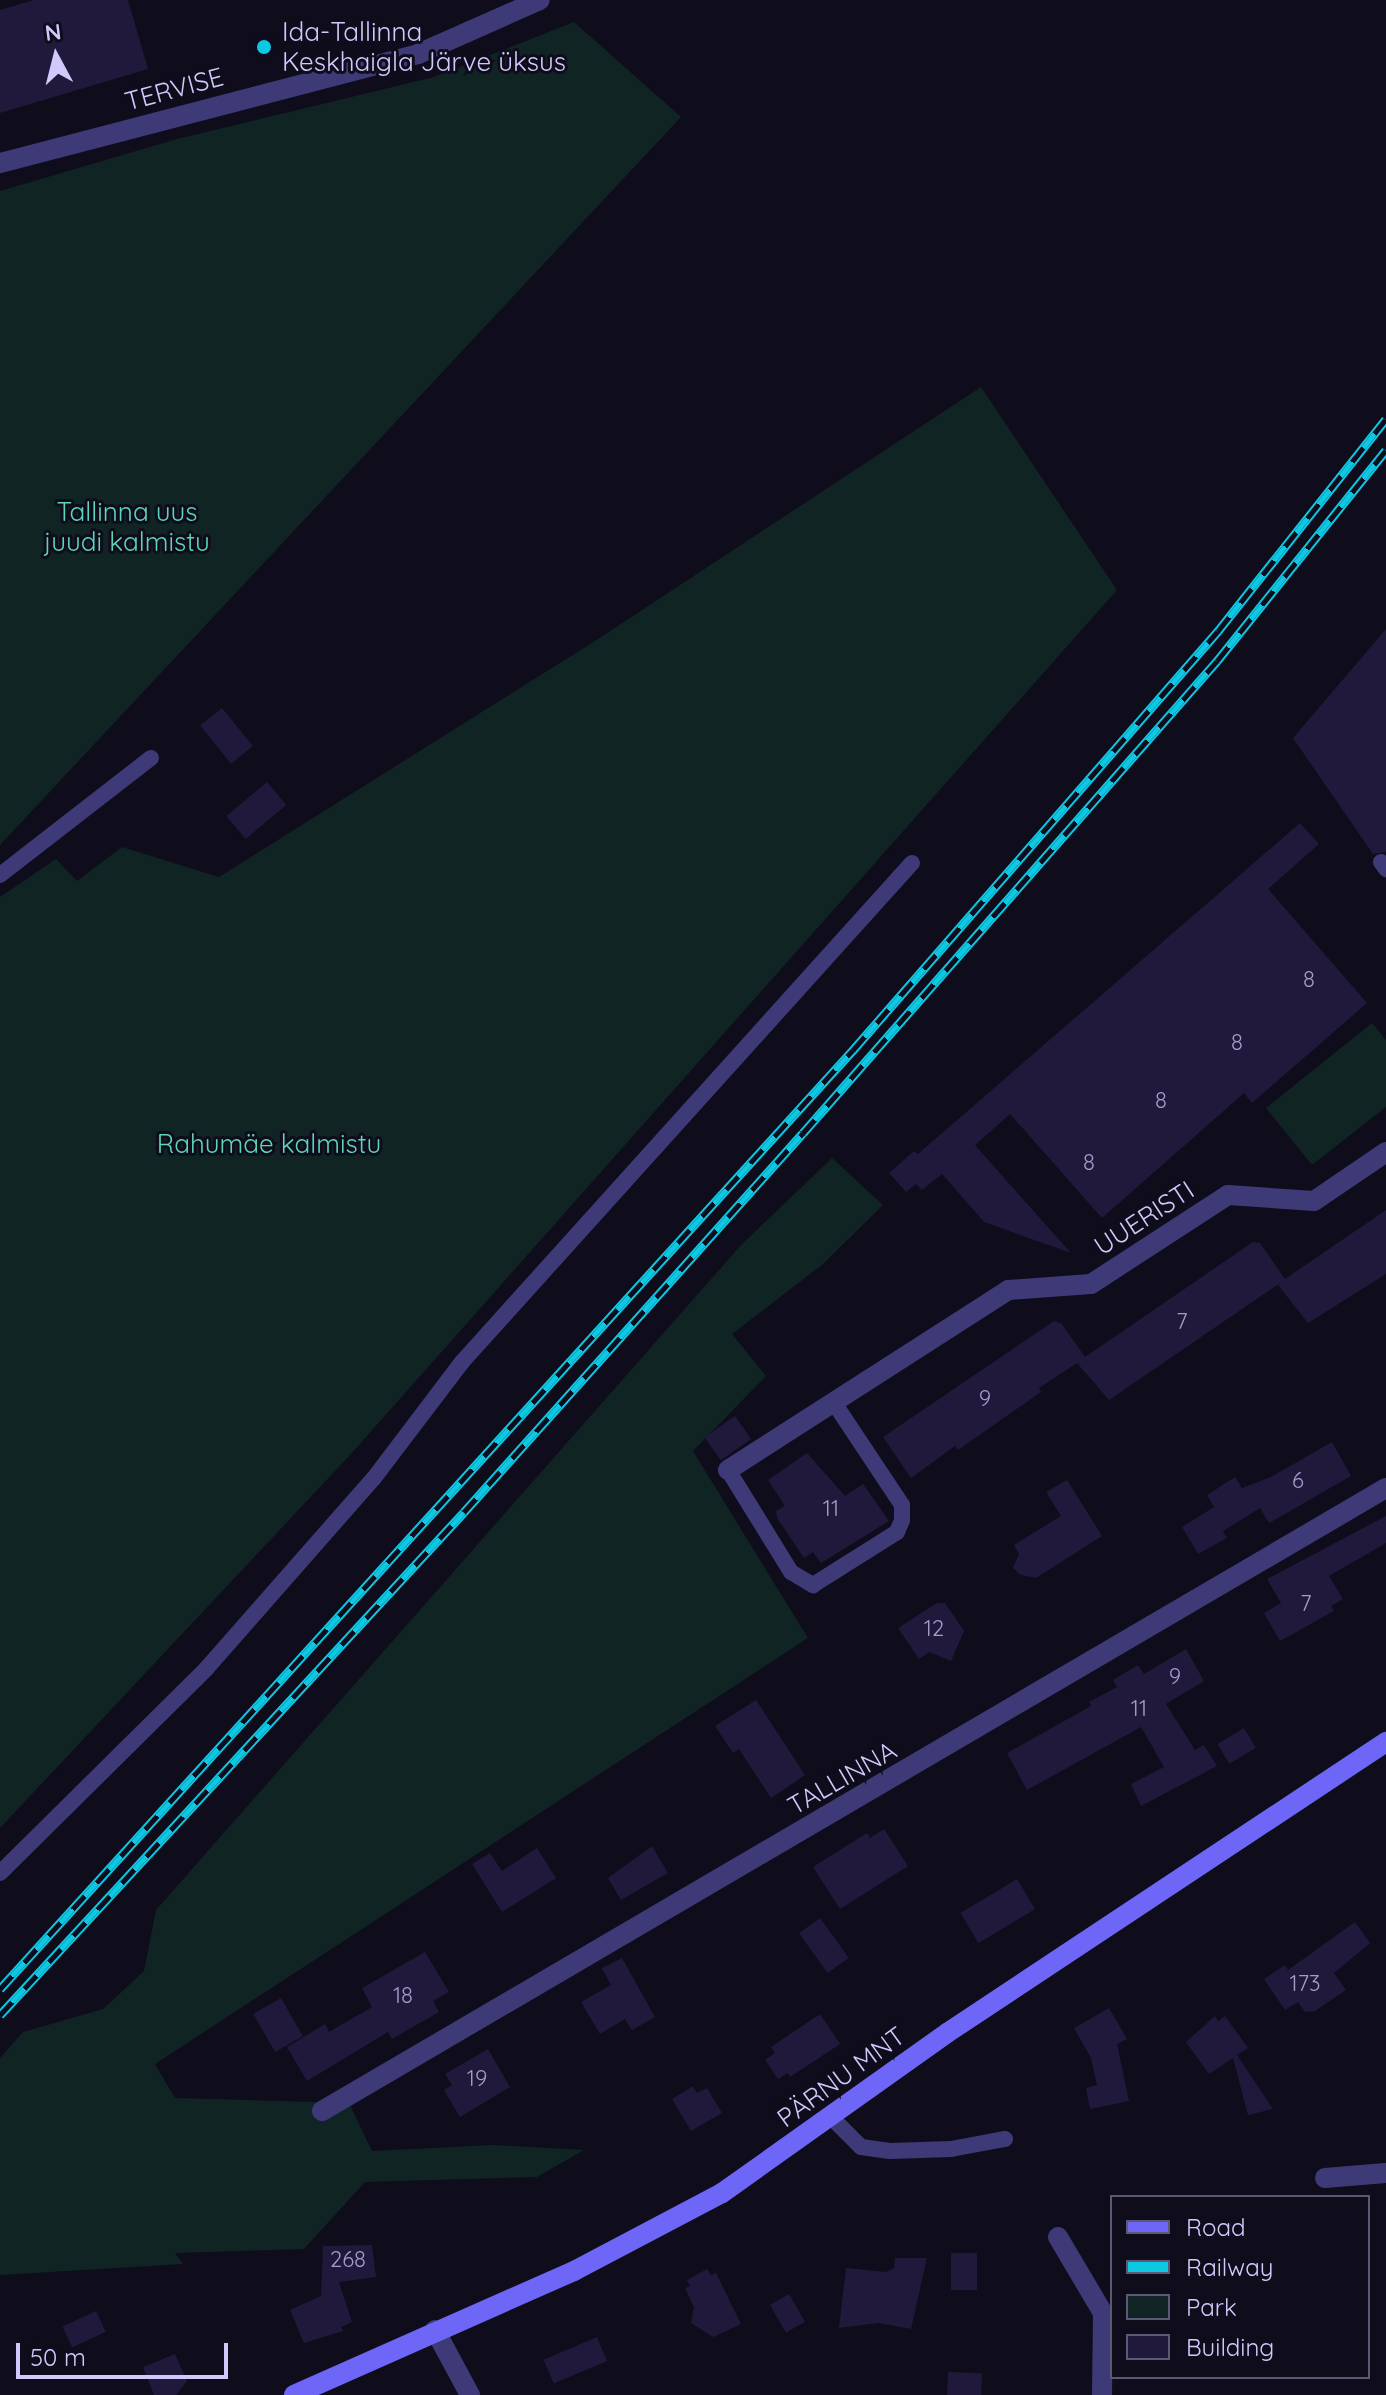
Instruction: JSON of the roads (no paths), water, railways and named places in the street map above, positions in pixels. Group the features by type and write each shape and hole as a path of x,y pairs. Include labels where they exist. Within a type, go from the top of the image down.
{"main road":[{"name":"PÄRNU MNT","path":"294,2395 574,2271 722,2193 830,2116 1386,1742"}],"street":[{"name":"TERVISE","path":"0,163 418,54 540,0"},
{"name":"UUERISTI","path":"728,1470 1008,1290 1091,1284 1228,1195 1314,1201 1386,1152"},
{"name":"TALLINNA","path":"322,2111 1386,1488"},
{"path":"1325,2178 1386,2173"},
{"path":"1058,2237 1103,2313 1102,2395"},
{"path":"435,2330 470,2395"}],"lane":[{"path":"0,875 151,758"},
{"path":"0,1873 206,1669 374,1478 462,1362 912,863"},
{"path":"728,1470 791,1572 813,1585 897,1532 902,1520 902,1505 835,1404"},
{"path":"830,2116 861,2147 890,2151 951,2149 1005,2139"}],"railway":[{"path":"0,1989 853,1050 1218,631 1386,419"},
{"path":"0,2015 464,1512 803,1133 1217,661 1386,450"}],"place":[{"name":"Ida-Tallinna Keskhaigla Järve üksus","path":"264,47"}],"park label":[{"name":"Tallinna uus juudi kalmistu","path":"127,527"},
{"name":"Rahumäe kalmistu","path":"269,1144"}]}
